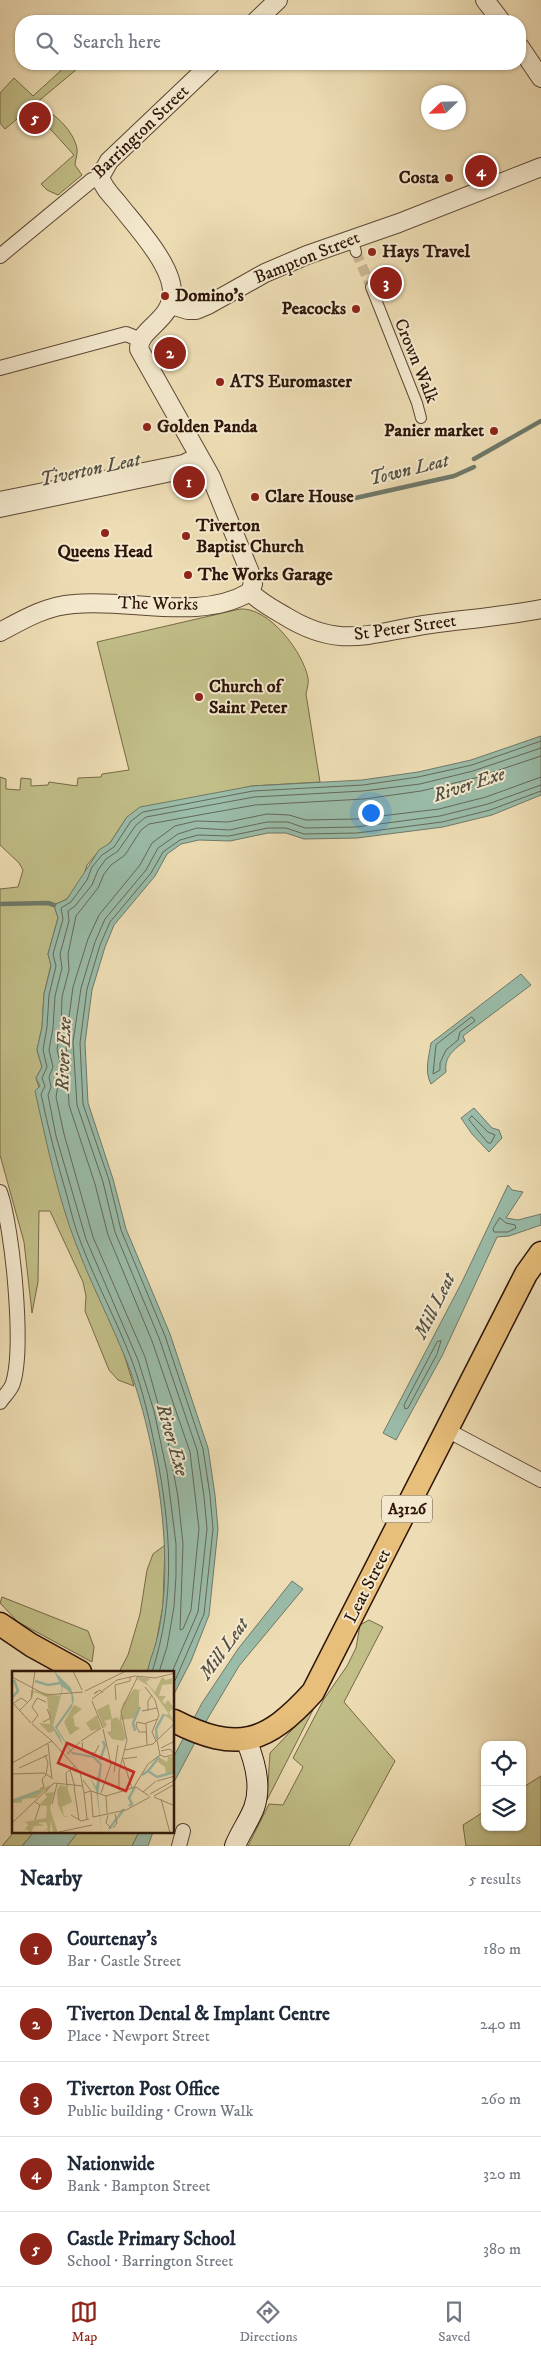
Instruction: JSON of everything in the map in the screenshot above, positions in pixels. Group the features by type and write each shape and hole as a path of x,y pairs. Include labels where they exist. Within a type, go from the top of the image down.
{"main road":[{"name":"Leat Street","path":"246,1740 268,1732 295,1712 313,1692 526,1274 541,1253"},
{"path":"0,1624 31,1645 72,1668"},
{"path":"0,1631 31,1645"},
{"name":"A3126","path":"175,1722 200,1734 225,1740 246,1740"},
{"path":"235,1846 254,1808 257,1792 254,1759 246,1740"}],"street":[{"path":"262,15 278,0"},
{"path":"485,0 496,15"},
{"path":"526,56 541,78"},
{"name":"Barrington Street","path":"0,256 92,180 100,177 108,160 205,70"},
{"name":"Bampton Street","path":"171,305 196,310 208,306 265,273 354,245 399,223 541,167"},
{"path":"100,177 107,190 145,238 172,283 171,305 168,312 141,340 139,349 211,477 251,575 253,584 250,592"},
{"name":"Crown Walk","path":"371,287 417,402 421,418"},
{"path":"0,368 126,334 141,340"},
{"path":"0,499 183,462 201,461"},
{"path":"0,510 201,461"},
{"name":"The Works","path":"0,632 47,609 93,603 192,607 228,600 250,592"},
{"name":"St Peter Street","path":"250,592 257,599 302,626 316,632 341,637 364,637 422,625 541,609"},
{"path":"0,1192 12,1249 17,1345 12,1385 0,1402"},
{"path":"447,1430 541,1480"},
{"path":"179,1846 184,1831"}],"shaded area":[{"path":"61,70 76,70 5,129 0,123 0,93 14,78 33,96"},
{"path":"37,108 43,109 56,117 68,129 77,149 75,165 82,175 58,195 47,190 41,184 74,155 33,110"},
{"path":"240,609 251,610 273,623 292,644 305,667 308,680 306,694 320,782 252,786 127,817 110,843 99,851 87,865 83,878 67,899 54,905 58,918 48,954 51,965 44,994 42,1027 37,1050 42,1067 36,1078 134,1386 118,1380 109,1370 85,1311 86,1296 83,1282 50,1211 39,1211 38,1282 32,1313 24,1242 0,1155 0,889 18,887 23,870 19,863 0,845 0,777 6,779 6,789 20,790 21,778 31,779 31,786 48,785 49,782 77,786 78,778 101,777 102,774 129,770 97,642"},
{"path":"165,1545 163,1605 156,1644 147,1671 120,1671 128,1655 140,1614 147,1570 153,1554"},
{"path":"2,1597 88,1631 94,1647 92,1662 18,1622 0,1603"},
{"path":"369,1620 383,1627 344,1702 395,1761 349,1846 248,1846 269,1804 283,1805 303,1767 293,1758 324,1699 347,1666 356,1648 360,1625"},
{"path":"313,1710 267,1800 270,1753"},
{"path":"541,1776 541,1846 466,1846 463,1825 481,1814 481,1831 526,1831 526,1785"},
{"path":"12,1834 32,1834 22,1846 2,1846"},
{"path":"76,1834 138,1834 132,1846 67,1846"}],"water":[{"name":"River Exe","path":"541,736 541,795 492,815 443,827 357,838 304,839 286,833 268,833 230,841 199,840 181,844 167,854 155,876 114,925 105,947 92,990 85,1043 88,1103 113,1179 126,1229 170,1334 208,1448 215,1495 218,1529 209,1615 191,1661 175,1692 175,1671 147,1671 160,1626 164,1589 162,1510 148,1430 127,1362 88,1274 64,1208 35,1091 40,1086 36,1078 42,1067 37,1050 42,1027 44,994 51,966 48,954 58,918 54,905 67,899 99,850 110,843 127,817 140,807 252,786 362,780 418,772 471,760"},
{"path":"521,974 531,985 463,1036 465,1041 448,1058 446,1072 431,1084 427,1069 431,1043"},
{"path":"474,1108 492,1128 499,1130 502,1138 489,1152 472,1134 461,1118"},
{"path":"508,1185 512,1190 523,1192 506,1218 518,1220 541,1214 541,1225 509,1236 497,1237 442,1356 396,1440 383,1433 462,1282"},
{"path":"292,1581 303,1589 239,1666 208,1718 175,1780 175,1754 202,1703 238,1649"},
{"path":"32,1834 76,1834 67,1846 22,1846"},
{"path":"138,1834 152,1834 148,1846 132,1846"}],"waterway":[{"name":"Town Leat","path":"474,459 541,421"},
{"name":"Town Leat","path":"351,499 454,476 474,467"},
{"path":"0,904 48,903 54,905"}],"tunnel":[{"path":"356,252 371,287"}],"place":[{"name":"Castle Primary School","path":"35,118"},
{"name":"Nationwide","path":"481,171"},
{"name":"Costa","path":"449,178"},
{"name":"Hays Travel","path":"372,252"},
{"name":"Tiverton Post Office","path":"386,283"},
{"name":"Domino's","path":"165,296"},
{"name":"Peacocks","path":"356,309"},
{"name":"Tiverton Dental & Implant Centre","path":"170,353"},
{"name":"ATS Euromaster","path":"220,382"},
{"name":"Golden Panda","path":"147,427"},
{"name":"Panier market","path":"494,431"},
{"name":"Courtenay's","path":"189,482"},
{"name":"Clare House","path":"255,497"},
{"name":"Queens Head","path":"105,533"},
{"name":"Tiverton Baptist Church","path":"186,536"},
{"name":"The Works Garage","path":"188,575"},
{"name":"Church of Saint Peter","path":"199,697"}],"water label":[{"name":"Tiverton Leat","path":"90,470"},
{"name":"Mill Leat","path":"435,1306"},
{"name":"Mill Leat","path":"224,1649"}]}
